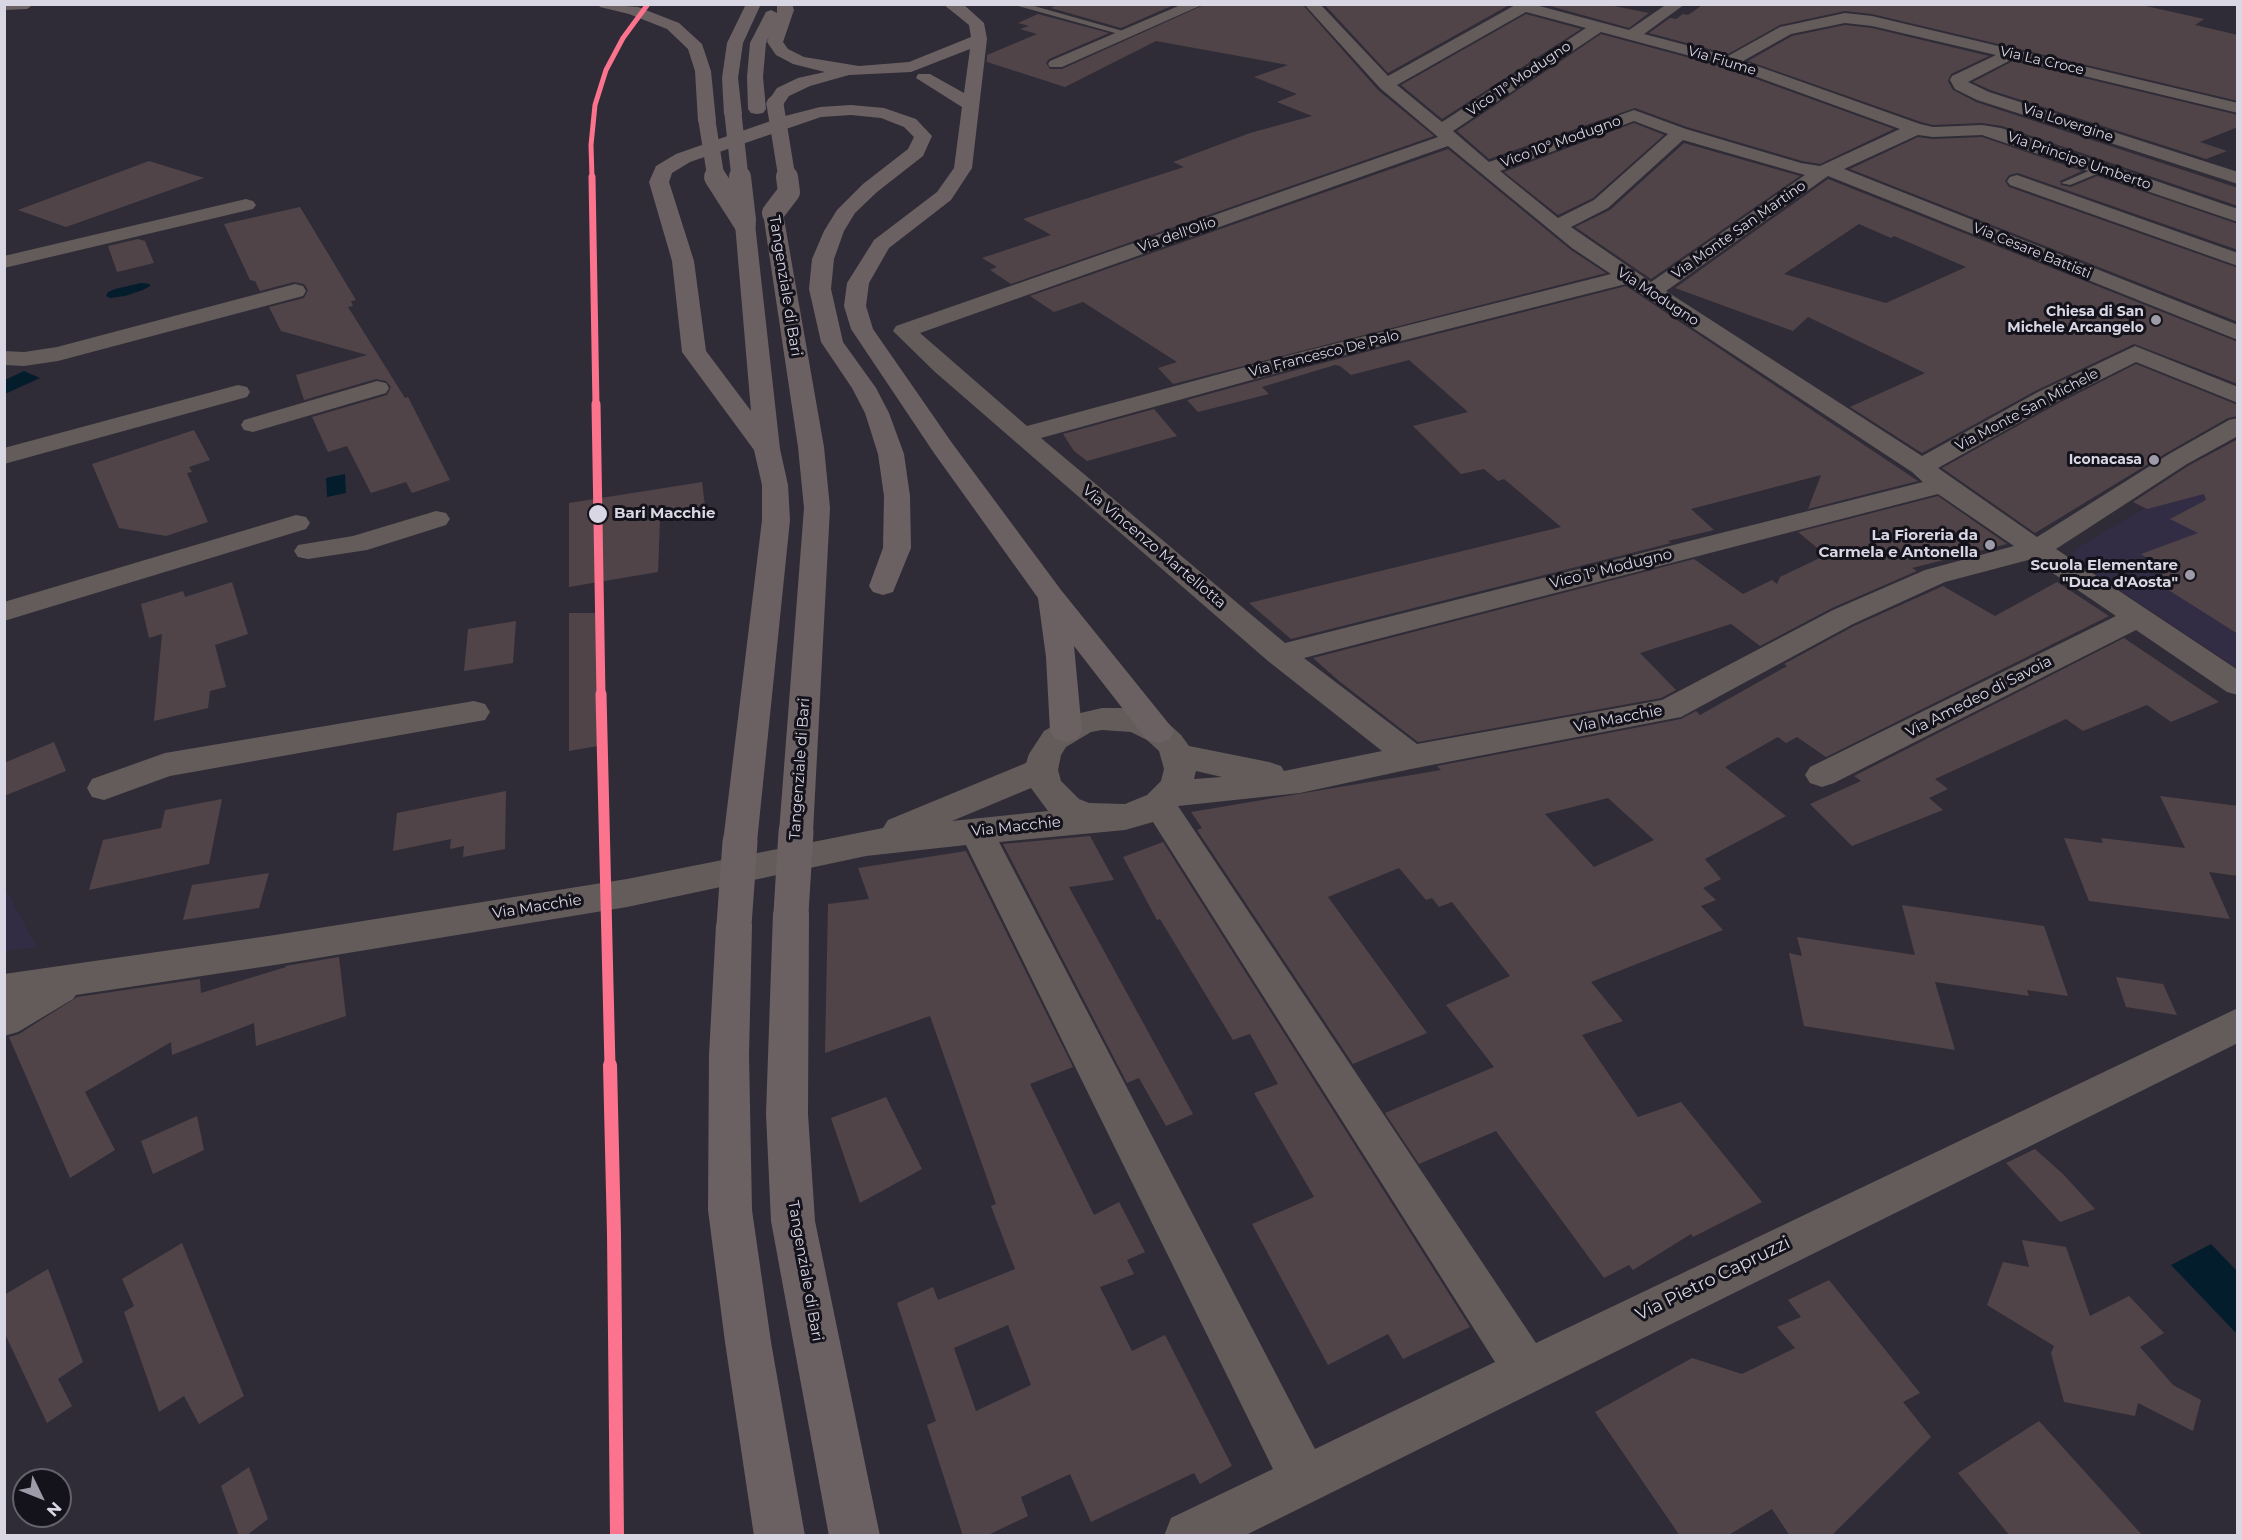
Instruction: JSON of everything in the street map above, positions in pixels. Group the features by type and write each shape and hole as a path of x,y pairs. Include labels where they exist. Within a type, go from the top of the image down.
{"highway":[{"path":"4,6 27,4"},
{"path":"605,4 633,10 673,26 696,47 703,71 707,121 716,181 745,224"},
{"name":"Tangenziale di Bari","path":"754,4 735,43 730,78 767,449 775,485 776,504 771,585 740,842 734,925 729,1055 730,1210 748,1342 780,1536"},
{"path":"773,213 789,192 766,106 755,77 758,43 776,4"},
{"path":"784,4 786,10 775,42 782,52 799,61 859,71 917,72 960,77 979,39 976,23 960,9 950,4"},
{"path":"917,72 945,55 979,39"},
{"path":"963,70 971,106 963,168 944,196 881,244 858,283 855,306 862,329 943,448 1051,596 1168,744"},
{"path":"764,155 766,106 783,92 804,82 859,71"},
{"path":"917,72 946,88 971,106"},
{"path":"767,449 694,352 683,261 659,182 663,170 683,158 820,112 851,110 884,113 910,123 923,136 916,152 870,188 847,210 834,231 823,259 820,289 832,342 864,388 877,413 891,454 897,496 897,548 883,586"},
{"name":"Tangenziale di Bari","path":"769,189 811,447 817,526 791,913 787,1114 793,1221 855,1536"},
{"path":"1051,596 1061,657 1066,731"}],"street":[{"path":"1056,64 1197,4"},
{"name":"Via Modugno","path":"1311,4 1386,84 1558,226 1627,277 1921,467 1942,485 2037,549"},
{"path":"1631,36 1678,4"},
{"name":"Via Fiume","path":"1386,84 1524,7 1730,62 1916,129"},
{"name":"Via La Croce","path":"1730,62 1786,30 1845,18 1872,21 2238,108"},
{"name":"Vico 11° Modugno","path":"1446,135 1598,27"},
{"name":"Via Lovergine","path":"2011,54 1958,80 1961,85 1983,96 2238,178"},
{"name":"Via Cesare Battisti","path":"1634,115 1680,133 1798,168 1825,171 2238,333"},
{"name":"Vico 10° Modugno","path":"1487,169 1634,115"},
{"name":"Via Principe Umberto","path":"1916,129 1933,132 1982,130 1995,132 2238,216"},
{"name":"Via Monte San Martino","path":"1651,292 1825,171 1916,129"},
{"path":"1558,226 1601,204 1680,133"},
{"name":"Via dell'Olio","path":"904,331 1446,135"},
{"path":"2064,156 2110,137"},
{"path":"2017,181 2238,260"},
{"path":"4,262 246,205"},
{"name":"Via Francesco De Palo","path":"1023,435 1298,360 1627,277"},
{"path":"4,358 24,359 58,354 295,291"},
{"name":"Via Vincenzo Martellotta","path":"904,331 1279,654 1411,757"},
{"name":"Via Monte San Michele","path":"1921,467 2048,397 2135,353 2238,396"},
{"path":"253,425 377,388"},
{"path":"4,456 238,392"},
{"name":"Via Macchie","path":"1164,799 1300,781 1411,757 1670,709 1843,617 1935,576 2037,549 2178,459 2238,425"},
{"name":"Vico 1° Modugno","path":"1279,654 1942,485"},
{"path":"308,551 357,544 436,519"},
{"path":"4,612 296,523"},
{"path":"2037,549 2238,685"},
{"name":"Via Amedeo di Savoia","path":"1822,776 2136,618"},
{"path":"104,788 165,765 474,712"},
{"path":"1168,744 1180,769 1177,782 1164,799 1143,812 1125,817 1105,818 1085,815 1067,808 1044,784 1041,770 1045,754 1055,739 1083,723 1102,719 1122,719 1142,724 1168,744 1300,781"},
{"path":"866,843 1041,770"},
{"path":"1164,799 1527,1370"},
{"name":"Via Macchie","path":"4,990 616,895 866,843 1105,818"},
{"path":"976,831 1304,1479"},
{"path":"4,1020 72,981"},
{"name":"Via Pietro Capruzzi","path":"1189,1536 2238,1024"}],"lane":[{"path":"1015,4 1126,33"},
{"path":"2066,183 2100,169"}],"shaded area":[{"path":"2204,473 2237,491 2237,668 2073,559 2073,552 2077,548"},
{"path":"5,888 37,947 5,951"}],"water":[{"path":"141,283 150,284 150,286 125,296 110,298 106,296 108,292 115,289"},
{"path":"24,371 40,378 5,394 5,380"},
{"path":"345,474 346,493 327,497 326,478"},
{"path":"2211,1244 2237,1271 2237,1334 2171,1265"}],"building":[{"path":"1059,4 1176,4 1121,28 1051,8"},
{"path":"1206,4 1302,4 1378,90 1434,136 1011,284 990,270 997,267 982,258 1051,235 1023,219 1184,167 1173,162 1250,133 1312,116 1277,102 1297,94 1254,77 1288,65 1156,41 1065,87 987,62 987,55 1037,34 1020,29 1029,26 1018,23 1038,14 1109,33 1049,59 1046,63 1050,69 1062,69"},
{"path":"1324,4 1511,4 1388,73"},
{"path":"1543,4 1604,4 1649,13 1629,28"},
{"path":"1704,4 2137,4 2204,19 2195,25 2238,35 2238,101 1872,14 1845,11 1780,25 1728,54 1649,33 1670,18 1676,19 1683,14 1688,15"},
{"path":"1526,14 1581,29 1442,119 1401,85"},
{"path":"1845,25 1872,28 1989,56 1951,74 1948,81 1953,90 1976,102 2238,188 2238,206 2002,126 1982,123 1933,125 1921,122 1748,61 1792,36"},
{"path":"1601,34 1723,67 1894,129 1820,164 1802,161 1687,127 1635,108 1489,159 1457,131"},
{"path":"2013,61 2238,115 2238,127 2200,142 2227,151 2206,159 1990,90 1973,82"},
{"path":"1634,123 1664,135 1593,198 1558,215 1504,172"},
{"path":"1918,137 1933,139 1982,137 2082,171 2060,181 2061,185 2071,187 2097,176 2238,224 2238,250 2018,173 2009,175 2005,181 2009,187 2238,268 2238,322 1850,169"},
{"path":"1684,143 1800,176 1651,279 1575,227 1610,210"},
{"path":"1448,149 1571,250 1606,273 1173,384 1158,368 1177,362 1083,302 1054,312 1030,296"},
{"path":"149,161 204,178 66,227 18,210"},
{"path":"1828,179 2238,342 2238,384 2134,344 2037,390 1922,453 1850,407 1925,373 1808,317 1793,331 1675,288","holes":["1859,224 1891,238 1894,236 1966,267 1886,303 1784,274"]},
{"path":"300,207 356,300 351,301 353,306 348,307 405,398 408,397 450,480 412,493 406,482 371,493 347,446 328,452 312,417 387,395 391,387 386,381 376,379 304,400 296,375 367,355 281,331 269,307 304,298 308,290 304,284 294,282 260,291 255,281 250,280 224,224"},
{"path":"138,239 145,241 154,263 117,272 108,246"},
{"path":"1626,286 1918,481 1808,509 1821,475 1691,509 1714,530 1668,541 1671,543 1291,639 1249,603 1561,527 1504,479 1498,481 1484,469 1461,474 1413,426 1468,412 1409,360 1351,375 1340,366 1335,365 1262,387 1269,394 1198,412 1187,400"},
{"path":"2136,364 2238,405 2238,416 2228,418 2168,452 2035,533 1942,468 2057,404"},
{"path":"1154,409 1177,436 1087,461 1074,451 1063,434"},
{"path":"194,430 210,460 189,467 192,472 187,473 208,522 166,536 119,528 92,464"},
{"path":"2238,439 2238,634 2151,579 2169,572 2141,554 2198,533 2170,519 2206,500 2204,494 2147,509 2133,502 2188,466"},
{"path":"702,482 706,514 660,521 658,572 569,587 569,503"},
{"path":"1938,496 2007,544 1912,568 1917,571 1832,608 1760,646 1731,624 1640,653 1676,690 1661,698 1418,742 1313,658 1694,559 1743,594 1772,580 1777,584 1780,577 1826,555 1798,532"},
{"path":"232,582 248,634 215,645 226,687 210,691 208,708 154,721 162,634 149,638 141,604 183,591 185,597"},
{"path":"2057,582 2109,616 1826,757 1797,737 1786,743 1778,737 1725,767 1786,816 1705,859 1721,879 1703,888 1716,900 1701,906 1723,930 1591,982 1623,1021 1582,1035 1638,1117 1681,1102 1762,1202 1693,1237 1691,1234 1633,1270 1629,1265 1604,1278 1496,1131 1419,1164 1385,1113 1494,1067 1446,1005 1510,976 1452,902 1439,907 1432,898 1426,900 1399,868 1328,897 1427,1033 1353,1064 1197,830 1202,828 1191,812 1441,770 1437,766 1681,719 1696,711 1700,715 1787,666 1784,664 1854,626 1943,586 1995,616","holes":["1608,798 1654,840 1594,867 1545,814"]},
{"path":"569,613 596,613 598,746 569,751"},
{"path":"516,621 513,663 464,671 468,629"},
{"path":"2124,638 2219,702 2171,722 2147,705 2083,731 2066,719 1935,779 1948,789 1929,798 1943,810 1852,846 1810,804 1861,781 1854,776"},
{"path":"54,742 66,771 4,796 4,763"},
{"path":"506,791 505,849 463,857 464,846 450,849 451,839 393,851 397,813"},
{"path":"2160,796 2238,806 2238,876 2209,872 2230,919 2089,901 2064,838 2103,843 2101,838 2185,848"},
{"path":"222,799 209,864 89,890 103,840 161,828 165,810"},
{"path":"1090,836 1114,880 1069,887 1193,1114 1166,1126 1139,1078 1127,1083 1003,844"},
{"path":"1163,842 1470,1327 1403,1359 1388,1334 1328,1365 1252,1224 1314,1197 1254,1093 1278,1084 1250,1034 1233,1040 1160,919 1157,920 1123,857"},
{"path":"966,851 1073,1067 1030,1084 1094,1215 1119,1202 1145,1252 1127,1260 1134,1274 1100,1287 1132,1351 1165,1335 1232,1466 1200,1484 1194,1473 1091,1522 1070,1474 1021,1497 1028,1516 986,1536 963,1536 927,1425 936,1421 897,1303 933,1287 938,1300 1015,1269 991,1206 996,1204 930,1016 825,1053 828,904 869,899 858,868","holes":["1008,1325 1031,1385 976,1411 954,1348"]},
{"path":"269,873 259,908 183,920 192,885"},
{"path":"1902,905 2044,926 2068,996 2027,990 2029,996 1935,982 1955,1050 1804,1026 1789,953 1802,956 1797,937 1915,955"},
{"path":"339,957 346,1016 256,1046 254,1023 172,1055 171,1042 85,1092 115,1150 70,1178 9,1037 19,1034 77,997 200,979 201,993 285,966"},
{"path":"2116,977 2163,984 2177,1015 2126,1007"},
{"path":"886,1097 922,1169 860,1203 831,1118"},
{"path":"197,1116 204,1150 153,1174 141,1141"},
{"path":"2035,1149 2063,1174 2095,1209 2060,1222 2006,1163"},
{"path":"2022,1240 2066,1247 2090,1316 2129,1296 2164,1333 2140,1347 2173,1385 2201,1400 2193,1431 2138,1403 2135,1416 2064,1402 2051,1353 2054,1346 1987,1305 2003,1262 2029,1267"},
{"path":"182,1243 244,1396 199,1424 184,1396 159,1412 124,1312 134,1306 122,1279"},
{"path":"48,1269 83,1362 58,1379 72,1406 47,1423 4,1332 4,1295"},
{"path":"1829,1280 1920,1393 1903,1402 1931,1437 1831,1536 1790,1536 1772,1509 1727,1536 1680,1536 1595,1412 1692,1358 1742,1374 1795,1348 1777,1327 1801,1317 1788,1300"},
{"path":"2039,1421 2143,1536 2010,1536 1958,1473"},
{"path":"249,1467 268,1519 246,1536 239,1536 221,1486"}],"transit line":[{"path":"617,1536 614,1234 605,896 591,145 595,105 606,70 623,38 648,4"}],"place":[{"name":"Chiesa di San Michele Arcangelo","path":"2156,320"},
{"name":"Iconacasa","path":"2154,460"},
{"name":"Bari Macchie","path":"598,514"},
{"name":"La Fioreria da Carmela e Antonella","path":"1990,545"},
{"name":"Scuola Elementare \"Duca d'Aosta\"","path":"2190,575"}]}
